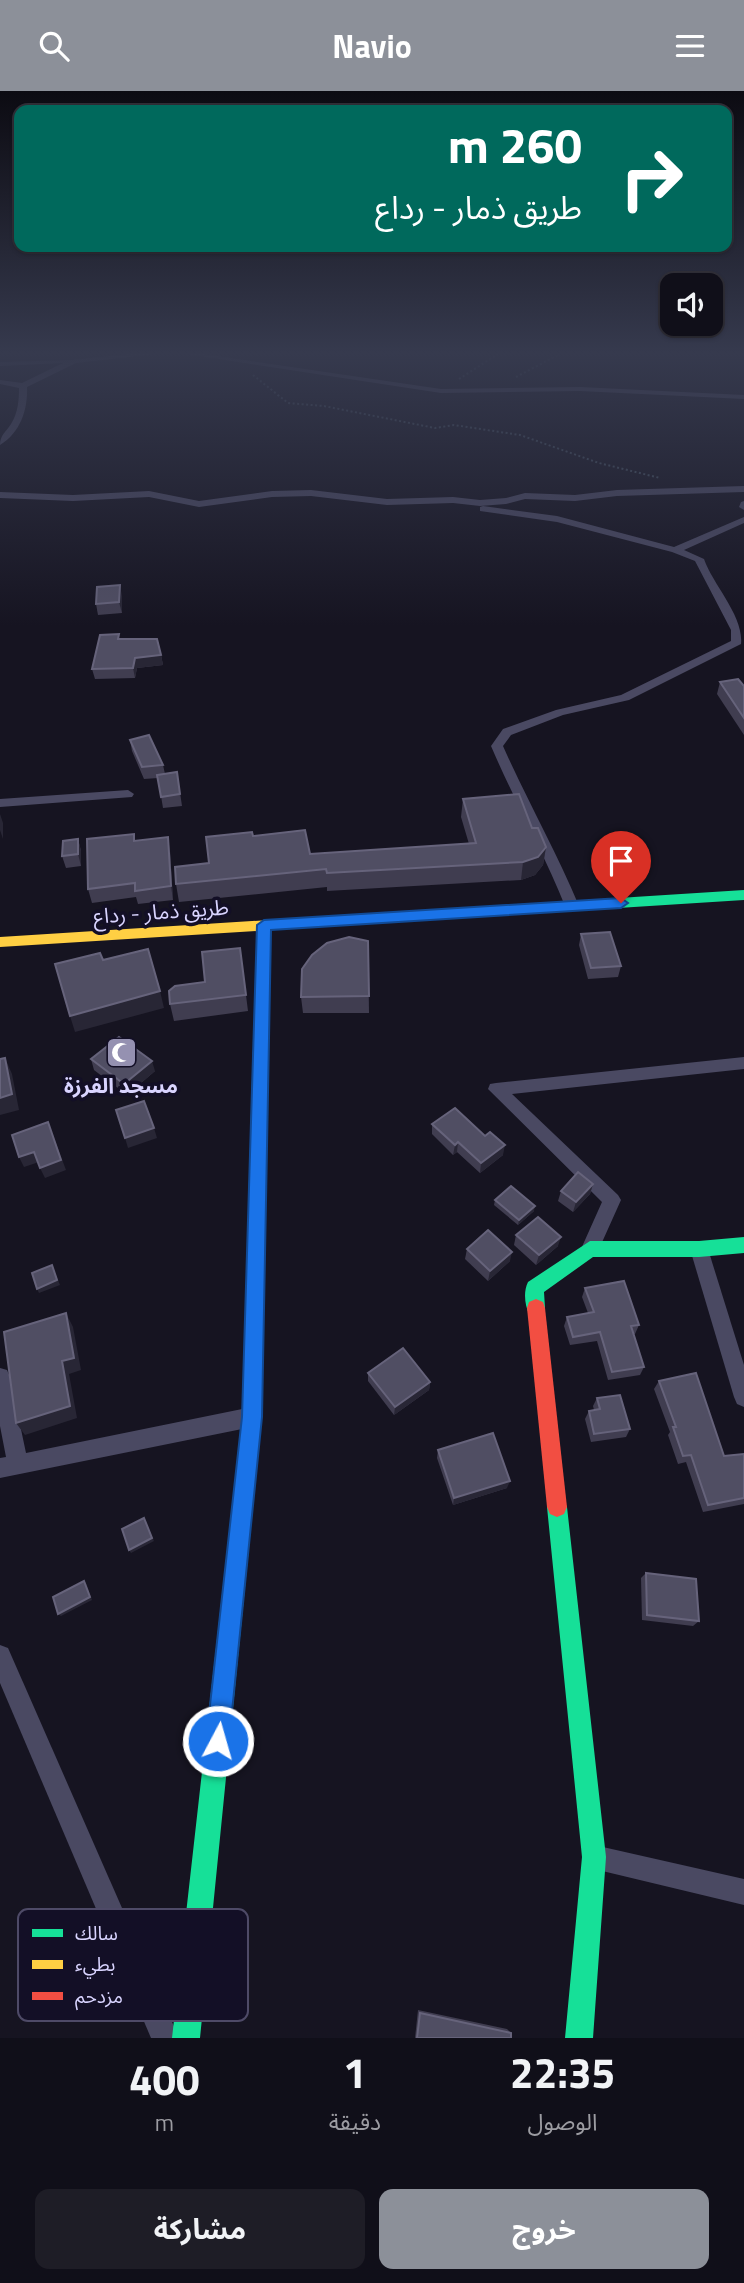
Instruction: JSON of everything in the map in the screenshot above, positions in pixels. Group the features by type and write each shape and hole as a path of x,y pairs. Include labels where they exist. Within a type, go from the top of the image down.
{"street":[{"path":"0,495 73,498 149,494 199,504 272,494 311,493 387,502 466,502 506,501 525,496 575,498 744,489"},
{"path":"522,515 557,508 575,498"},
{"path":"466,502 491,511 557,519 675,549 699,559 702,571 737,627 737,642 744,656"},
{"path":"675,549 744,520"},
{"path":"572,906 551,855 497,746 507,732 560,712 625,698 737,642"},
{"path":"0,803 128,794"},
{"name":"طريق ذمار - رداع","path":"0,942 744,895"},
{"path":"200,1909 252,1417 264,925"},
{"path":"579,2038 594,1857 534,1288 590,1249 612,1200 496,1089 744,1063"},
{"path":"590,1249 699,1249 744,1244"},
{"path":"699,1249 744,1397"},
{"path":"0,1377 9,1467 252,1417"},
{"path":"0,1656 109,1909"},
{"path":"594,1857 744,1892"},
{"path":"158,2021 165,2038"}],"path":[{"path":"548,445 599,463 654,476 690,490"}],"building":[{"path":"120,585 119,602 96,604 97,587"},
{"path":"119,634 118,639 157,639 161,655 135,658 133,668 92,669 100,635"},
{"path":"738,679 744,686 744,718 720,682"},
{"path":"149,735 163,765 142,767 130,740"},
{"path":"177,772 180,794 161,797 157,775"},
{"path":"519,794 532,828 538,828 546,847 538,857 523,862 327,873 326,869 176,884 175,867 209,863 206,837 252,832 253,836 305,830 310,854 476,843 463,799"},
{"path":"134,834 134,841 168,837 171,886 135,891 135,883 88,889 87,839"},
{"path":"78,839 78,854 62,856 63,841"},
{"path":"610,932 621,966 591,968 581,934"},
{"path":"349,937 368,941 369,996 301,997 302,969 312,955 327,943"},
{"path":"240,948 246,995 170,1004 169,991 175,986 205,982 202,952"},
{"path":"148,949 160,991 70,1016 55,964 100,953 103,960"},
{"path":"119,1037 152,1061 124,1084 91,1059"},
{"path":"5,1058 12,1094 0,1098 0,1059"},
{"path":"144,1101 154,1128 125,1138 116,1110"},
{"path":"455,1108 485,1136 490,1132 505,1145 481,1163 458,1142 455,1145 432,1124"},
{"path":"48,1122 61,1160 40,1168 34,1152 19,1157 12,1135"},
{"path":"578,1172 593,1184 576,1202 561,1191"},
{"path":"511,1186 535,1206 519,1220 495,1200"},
{"path":"538,1217 561,1237 539,1255 516,1235"},
{"path":"488,1230 512,1252 490,1271 467,1249"},
{"path":"52,1265 57,1280 37,1289 32,1273"},
{"path":"624,1281 639,1325 631,1326 644,1367 612,1372 600,1332 573,1337 567,1317 594,1312 585,1288"},
{"path":"66,1313 74,1358 62,1361 70,1406 16,1423 4,1332"},
{"path":"403,1348 430,1382 395,1407 368,1373"},
{"path":"696,1373 724,1456 744,1454 744,1498 708,1505 691,1455 683,1456 673,1427 676,1427 659,1381"},
{"path":"620,1395 630,1429 594,1434 589,1411 600,1409 597,1398"},
{"path":"493,1433 510,1481 454,1498 438,1450"},
{"path":"144,1518 152,1538 129,1550 122,1529"},
{"path":"646,1573 696,1579 699,1621 647,1615"},
{"path":"84,1581 90,1597 58,1614 53,1597"},
{"path":"420,2013 511,2033 511,2038 417,2038"}],"traffic: fast":[{"path":"460,913 744,895"},
{"path":"200,1909 252,1417 260,1079"},
{"path":"536,1308 534,1288 590,1249 699,1249 744,1245"},
{"path":"557,1507 594,1857 579,2038"},
{"path":"186,2038 188,2021"}],"traffic: slow":[{"path":"0,942 460,913"},
{"path":"260,1079 264,925"}],"traffic: jam":[{"path":"536,1308 557,1507"}],"place":[{"name":"مسجد الفرزة","path":"121,1053"}],"route":[{"path":"218,1741 252,1417 264,925 621,903"}]}
